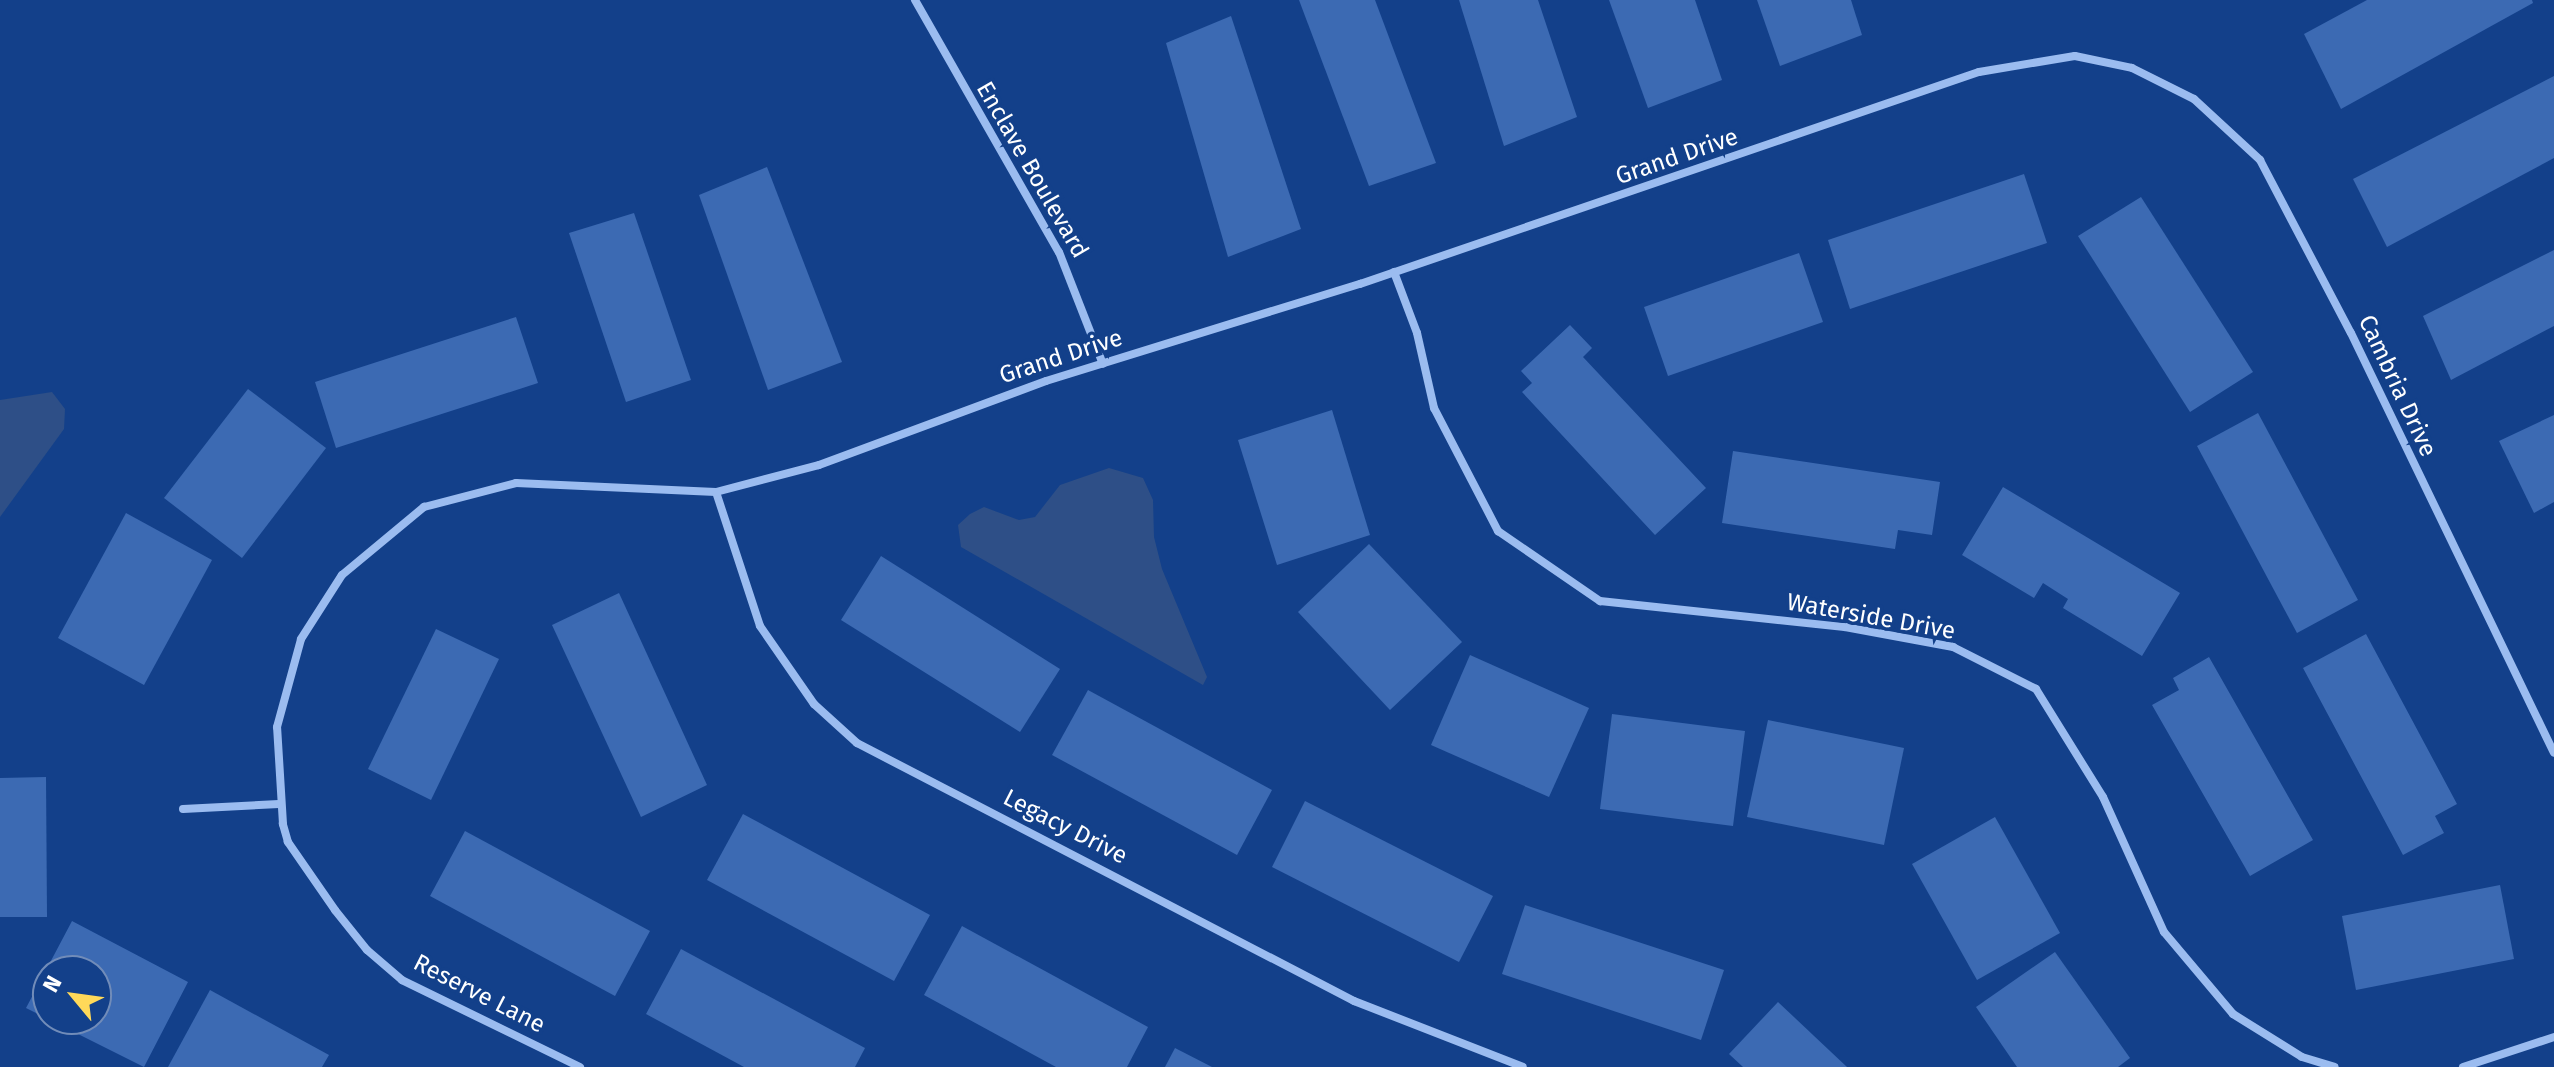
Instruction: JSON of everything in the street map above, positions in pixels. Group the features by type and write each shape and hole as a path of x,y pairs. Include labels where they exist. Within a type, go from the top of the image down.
{"street":[{"name":"Enclave Boulevard","path":"915,0 1059,252 1103,364"},
{"name":"Grand Drive","path":"335,910 288,842 279,804 279,712 301,639 342,575 424,507 516,483 716,492 819,465 1103,364 1394,272 1979,72 2075,56 2153,78"},
{"name":"Cambria Drive","path":"2153,78 2194,99 2260,160 2344,320 2554,753"},
{"name":"Waterside Drive","path":"1394,272 1417,333 1434,408 1498,531 1600,601 1845,627 1953,647 2036,689 2103,797 2164,932 2233,1014 2302,1057 2334,1067"},
{"name":"Legacy Drive","path":"716,492 760,626 814,704 857,743 1354,1001 1523,1067"},
{"path":"183,809 279,804"},
{"name":"Reserve Lane","path":"335,910 367,950 402,980 580,1067"},
{"path":"2463,1067 2554,1037"}],"water":[{"path":"52,392 65,409 64,429 0,517 0,400"},
{"path":"1109,468 1143,478 1153,500 1154,537 1162,569 1207,677 1203,685 961,547 958,525 970,514 984,507 1019,520 1035,517 1060,485"}],"building":[{"path":"1299,0 1375,0 1436,163 1369,186"},
{"path":"1459,0 1538,0 1577,117 1504,146"},
{"path":"1609,0 1695,0 1722,80 1648,108"},
{"path":"1757,0 1851,0 1862,35 1780,66"},
{"path":"2367,0 2532,0 2533,3 2341,109 2304,34"},
{"path":"1231,16 1301,229 1228,257 1166,43"},
{"path":"2554,76 2554,158 2387,247 2353,179"},
{"path":"767,167 842,362 768,390 699,195"},
{"path":"2024,174 2047,243 1850,309 1828,240"},
{"path":"2141,197 2253,372 2190,412 2078,236"},
{"path":"634,213 691,380 626,402 569,233"},
{"path":"2554,250 2554,326 2451,380 2423,316"},
{"path":"1799,253 1823,322 1668,376 1644,307"},
{"path":"516,317 538,383 336,448 315,382"},
{"path":"1570,325 1592,348 1583,357 1706,488 1655,535 1522,392 1532,383 1521,371"},
{"path":"248,389 326,448 242,558 164,498"},
{"path":"1332,410 1370,535 1277,565 1238,440"},
{"path":"2258,413 2358,600 2297,633 2197,446"},
{"path":"2554,415 2554,502 2534,513 2499,441"},
{"path":"1733,451 1940,482 1932,535 1898,530 1895,549 1722,523"},
{"path":"2003,487 2180,593 2142,656 2063,608 2068,599 2043,583 2034,598 1962,555"},
{"path":"126,513 212,560 144,685 58,638"},
{"path":"1369,544 1462,642 1390,710 1298,612"},
{"path":"881,556 1060,669 1020,732 841,620"},
{"path":"619,593 707,785 641,817 552,625"},
{"path":"436,629 499,659 431,800 368,769"},
{"path":"2366,634 2457,804 2435,816 2444,833 2403,855 2303,668"},
{"path":"1470,655 1589,708 1549,797 1431,745"},
{"path":"2209,657 2313,840 2250,876 2152,705 2179,690 2173,678"},
{"path":"1088,690 1272,790 1237,855 1052,755"},
{"path":"1612,714 1745,731 1733,826 1600,809"},
{"path":"1768,720 1904,748 1884,845 1747,817"},
{"path":"46,777 47,917 0,917 0,778"},
{"path":"1305,801 1493,896 1459,962 1272,867"},
{"path":"743,814 930,915 894,981 707,880"},
{"path":"1995,817 2060,933 1977,980 1912,864"},
{"path":"465,831 650,931 615,996 430,896"},
{"path":"2500,885 2514,959 2356,990 2342,916"},
{"path":"1525,905 1724,970 1701,1040 1502,974"},
{"path":"72,921 188,982 144,1067 80,1035 112,1035 112,955 54,955"},
{"path":"962,926 1148,1027 1127,1067 1056,1067 924,995"},
{"path":"681,949 865,1048 855,1067 744,1067 646,1014"},
{"path":"2055,952 2130,1058 2118,1067 2017,1067 1976,1007"},
{"path":"210,990 329,1055 322,1067 168,1067"},
{"path":"32,997 32,1011 26,1008"},
{"path":"1778,1002 1847,1067 1743,1067 1729,1054"},
{"path":"1175,1048 1212,1067 1165,1067"}]}
